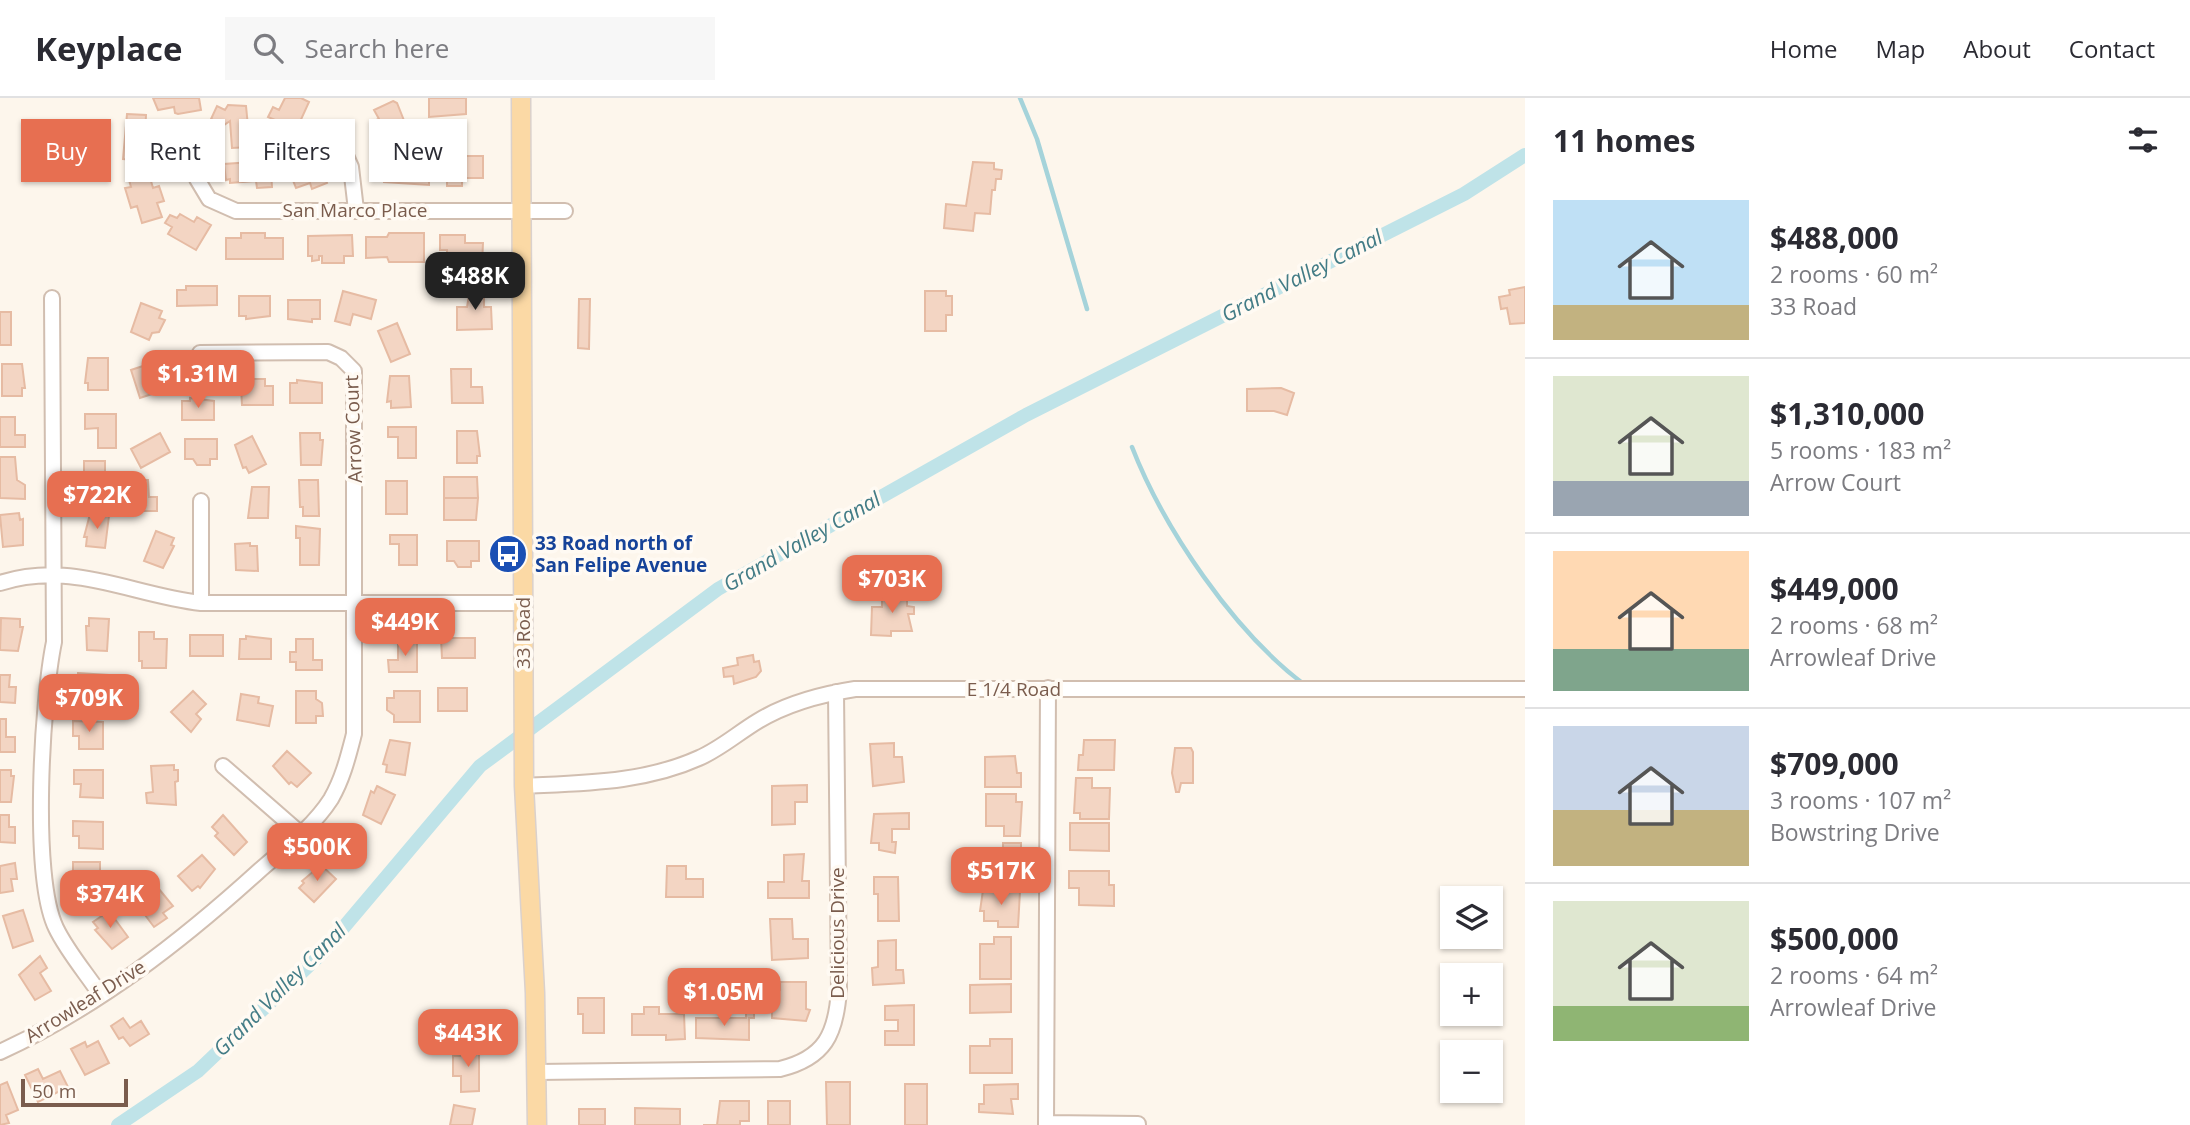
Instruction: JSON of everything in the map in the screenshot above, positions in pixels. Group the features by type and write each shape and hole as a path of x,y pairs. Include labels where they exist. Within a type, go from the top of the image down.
{"main road":[{"name":"33 Road","path":"521,98 524,786 537,1125"}],"street":[{"name":"San Marco Place","path":"199,182 209,199 236,211 565,211"},
{"path":"353,182 356,210"},
{"path":"52,298 54,642 46,691 43,874 55,927 100,994"},
{"name":"Arrow Court","path":"200,353 328,352 341,358 354,371 354,604"},
{"path":"201,501 201,603"},
{"path":"0,583 54,575 104,579 163,599 201,603 523,603"},
{"name":"Arrowleaf Drive","path":"0,1052 100,994 192,932 300,834 330,800 345,770 354,734 354,604"},
{"path":"1048,688 1046,1124 1138,1124"},
{"name":"E 1/4 Road","path":"524,786 600,782 661,773 701,758 761,719 835,692 855,690 1525,690"},
{"name":"Delicious Drive","path":"537,1072 780,1069 806,1061 827,1042 834,1025 839,990 835,692"},
{"path":"223,766 300,834"}],"building":[{"path":"153,98 199,98 201,110 178,114 175,113 174,107 158,110"},
{"path":"285,98 301,98 309,102 301,119 268,117 273,107 279,110"},
{"path":"429,98 466,98 466,114 429,117"},
{"path":"393,101 397,103 403,119 379,119 374,110"},
{"path":"228,105 246,106 247,119 239,119 239,148 232,148 230,121 225,124 225,119 211,119 217,106 225,110"},
{"path":"127,114 146,115 146,119 127,119"},
{"path":"467,156 483,156 483,178 467,178"},
{"path":"973,162 994,163 994,169 1002,170 1001,179 996,179 995,190 992,190 990,214 975,213 973,231 944,228 946,204 966,206"},
{"path":"239,163 239,182 243,182 230,183 230,179 226,180 225,164"},
{"path":"130,182 151,182 153,188 159,186 164,201 157,203 162,217 142,223 137,206 131,208 125,188 131,187"},
{"path":"256,182 272,182 272,187 257,188"},
{"path":"294,182 327,183 312,189 310,183 296,188"},
{"path":"384,182 429,182 429,185"},
{"path":"447,182 462,182 462,186 447,186"},
{"path":"180,214 194,222 197,217 211,225 196,250 168,234 172,227 165,223 170,215 177,218"},
{"path":"241,233 265,233 265,238 283,238 283,259 226,259 226,238 241,238"},
{"path":"389,233 424,233 424,262 389,262 387,257 366,258 366,237 387,237"},
{"path":"352,235 353,256 344,256 344,263 322,263 322,256 319,256 319,260 312,261 312,256 308,256 308,236"},
{"path":"440,235 465,235 465,243 483,243 482,265 447,262 447,250 440,250"},
{"path":"471,284 484,287 484,307 491,307 492,329 457,330 457,307 467,307"},
{"path":"186,286 217,286 217,305 177,306 177,290 186,290"},
{"path":"1525,287 1525,323 1510,324 1507,308 1501,309 1499,297 1510,295 1509,290"},
{"path":"343,291 376,300 371,319 353,314 350,325 335,321"},
{"path":"925,291 946,291 946,296 952,296 952,315 946,315 946,331 925,331"},
{"path":"239,296 270,296 270,316 246,319 246,316 239,316"},
{"path":"579,299 590,299 589,349 578,348"},
{"path":"288,300 320,300 320,319 312,319 312,322 288,319"},
{"path":"141,303 162,311 159,318 165,320 159,332 152,333 149,340 131,332"},
{"path":"0,312 11,312 11,345 0,345"},
{"path":"397,323 410,354 391,362 378,331"},
{"path":"88,358 108,358 108,390 88,390 88,383 85,383"},
{"path":"158,361 161,373 154,376 158,392 140,398 131,370"},
{"path":"2,364 22,364 25,388 22,388 22,396 2,396"},
{"path":"451,369 471,369 471,387 482,387 483,403 452,403"},
{"path":"390,376 409,376 411,407 391,408 391,401 387,402"},
{"path":"253,379 265,379 265,386 273,386 273,405 242,405 241,386 249,386"},
{"path":"297,380 322,383 322,403 290,403 290,383 297,383"},
{"path":"1281,388 1294,393 1287,415 1274,411 1247,411 1247,389"},
{"path":"190,398 214,401 214,420 182,420 182,401 190,401"},
{"path":"85,414 116,414 116,448 98,448 98,428 85,429"},
{"path":"0,417 15,417 15,435 25,435 25,447 0,447"},
{"path":"388,427 416,427 416,458 398,458 398,437 388,437"},
{"path":"457,431 477,431 480,456 477,456 477,463 457,463"},
{"path":"160,433 170,452 141,468 131,449"},
{"path":"300,433 320,433 320,440 323,440 321,465 301,465"},
{"path":"252,436 266,464 249,473 246,467 243,468 235,445"},
{"path":"185,439 217,439 217,459 210,459 210,465 197,465 193,459 185,459"},
{"path":"0,457 15,457 17,480 25,485 25,499 0,498"},
{"path":"84,461 105,461 105,495 84,495"},
{"path":"444,477 477,477 478,498 444,498"},
{"path":"125,480 148,480 149,497 157,497 157,511 131,511 131,491 125,491"},
{"path":"299,480 318,480 319,516 303,516"},
{"path":"386,481 407,481 407,514 386,514"},
{"path":"252,487 269,487 268,518 248,518"},
{"path":"444,498 478,498 476,520 444,520"},
{"path":"19,513 20,520 23,519 23,545 3,547 0,515"},
{"path":"90,514 109,516 105,548 86,546 87,537 84,537"},
{"path":"296,526 320,529 319,565 300,565 300,538 296,538"},
{"path":"156,531 174,538 171,545 174,546 163,568 144,561"},
{"path":"390,535 417,535 417,565 399,565 399,544 390,544"},
{"path":"447,541 479,541 479,561 471,561 471,567 458,567 454,561 447,561"},
{"path":"250,543 250,546 257,546 258,571 236,570 235,544"},
{"path":"882,593 907,593 907,606 914,607 914,614 908,614 912,631 891,631 891,636 871,635 872,607 882,607"},
{"path":"1,618 20,619 20,627 23,627 18,651 0,650"},
{"path":"89,618 109,619 107,651 87,650 86,626 89,626"},
{"path":"139,632 154,632 154,639 167,639 166,668 142,668 142,661 139,661"},
{"path":"190,635 223,635 223,656 190,656"},
{"path":"246,636 271,639 271,659 239,659 240,639 246,639"},
{"path":"441,638 475,638 475,658 442,658"},
{"path":"296,639 313,639 313,660 322,660 322,670 296,670 296,662 290,662 290,652 296,652"},
{"path":"398,642 417,642 417,672 389,672 388,660 398,660"},
{"path":"753,655 754,662 759,661 761,671 756,677 734,684 733,676 724,677 723,668 738,665 737,658"},
{"path":"78,673 108,675 107,702 83,701 83,689 78,688"},
{"path":"0,675 10,675 9,687 16,687 15,703 0,702"},
{"path":"438,688 467,688 467,711 438,711"},
{"path":"193,691 206,704 196,714 201,719 191,732 171,712"},
{"path":"296,691 316,691 316,699 322,703 323,716 316,716 316,723 296,723"},
{"path":"394,691 420,691 420,722 394,722 394,715 387,710 387,698 394,698"},
{"path":"241,694 259,697 258,703 273,706 269,726 237,720"},
{"path":"0,719 6,719 6,737 15,737 15,752 0,752"},
{"path":"73,721 103,722 103,749 79,749 79,736 73,736"},
{"path":"390,740 410,743 405,775 386,772 387,765 383,764"},
{"path":"1084,740 1115,740 1114,770 1078,770"},
{"path":"894,743 894,757 902,757 904,782 873,786 870,744"},
{"path":"1175,748 1191,748 1193,752 1193,783 1181,783 1179,792 1176,792 1172,773"},
{"path":"287,751 311,773 297,787 291,782 289,784 273,766"},
{"path":"1015,756 1017,773 1021,773 1021,787 985,787 985,757"},
{"path":"174,765 174,770 178,770 178,781 175,782 176,805 147,803 146,793 153,792 151,766"},
{"path":"0,770 11,770 11,776 14,776 11,802 0,802"},
{"path":"74,770 103,770 103,798 80,797 81,784 74,784"},
{"path":"1076,778 1092,778 1092,788 1110,788 1109,819 1080,819 1080,813 1074,813"},
{"path":"807,785 807,802 795,802 795,824 772,825 772,786"},
{"path":"377,786 395,795 381,824 363,815 371,791 374,793"},
{"path":"986,794 1016,794 1016,802 1022,802 1020,836 1004,836 1004,826 986,826"},
{"path":"909,813 909,829 892,829 892,842 896,842 895,853 879,850 879,843 871,843 874,814"},
{"path":"0,815 9,815 9,827 15,827 15,843 0,842"},
{"path":"223,815 247,842 234,855 215,836 218,833 212,827"},
{"path":"73,821 103,822 103,849 79,848 79,836 73,836"},
{"path":"1070,823 1109,823 1109,851 1070,850"},
{"path":"352,827 365,839 344,863 329,849"},
{"path":"1003,843 1021,843 1021,877 1015,877 1015,884 985,884 985,853 1003,853"},
{"path":"804,854 802,881 809,881 809,898 768,898 768,882 784,882 784,855"},
{"path":"202,855 215,869 200,888 198,886 192,891 178,876"},
{"path":"73,862 100,862 100,895 82,895 82,877 73,877"},
{"path":"15,863 17,879 11,879 13,891 0,893 0,866"},
{"path":"321,865 336,879 314,902 299,888 304,883 302,881"},
{"path":"667,866 686,866 686,879 703,879 703,897 666,897"},
{"path":"1069,871 1109,871 1109,885 1114,885 1114,906 1079,905 1079,888 1069,888"},
{"path":"874,877 898,877 899,921 878,921 878,894 874,894"},
{"path":"154,883 173,906 163,913 167,918 154,927 133,899"},
{"path":"983,890 1020,891 1018,927 998,927 998,921 984,921 984,911 980,911"},
{"path":"23,910 33,941 13,948 3,916"},
{"path":"109,911 128,937 112,949 95,930 98,928 93,922"},
{"path":"770,919 792,919 793,939 808,939 808,958 772,960"},
{"path":"994,937 1011,937 1011,979 980,979 980,944 994,944"},
{"path":"896,940 896,970 903,970 904,983 873,985 872,968 878,967 878,941"},
{"path":"40,956 47,968 40,973 51,991 35,1000 19,975"},
{"path":"780,982 806,982 806,1009 810,1010 806,1021 772,1018 772,990 780,990"},
{"path":"1011,984 1011,1012 970,1013 970,985"},
{"path":"578,998 604,998 604,1033 583,1033 583,1014 578,1014"},
{"path":"914,1005 914,1045 885,1045 885,1031 898,1031 898,1020 885,1020 885,1006"},
{"path":"644,1007 659,1007 659,1014 684,1014 685,1039 666,1040 666,1035 632,1035 632,1014 644,1014"},
{"path":"746,1012 754,1012 754,1018 749,1018 749,1040 696,1038 696,1018 746,1018"},
{"path":"123,1018 130,1028 141,1021 149,1034 130,1046 123,1037 119,1039 111,1026"},
{"path":"990,1039 1012,1039 1012,1073 970,1073 970,1046 990,1046"},
{"path":"98,1041 109,1063 85,1075 71,1049 85,1042 87,1047"},
{"path":"460,1048 479,1048 479,1091 461,1092 461,1076 453,1076 453,1056 460,1056"},
{"path":"38,1069 43,1079 60,1071 68,1087 38,1102 25,1075"},
{"path":"7,1082 18,1110 6,1115 9,1123 0,1125 0,1085"},
{"path":"826,1082 850,1082 850,1125 827,1125"},
{"path":"905,1084 927,1084 927,1125 905,1125"},
{"path":"1018,1084 1018,1099 1011,1099 1013,1114 979,1112 979,1104 984,1104 984,1085"},
{"path":"720,1101 749,1101 749,1121 740,1121 740,1125 717,1125"},
{"path":"768,1101 790,1101 790,1125 768,1125"},
{"path":"454,1105 475,1109 472,1125 450,1125"},
{"path":"635,1108 680,1109 680,1125 635,1125"},
{"path":"579,1109 605,1109 605,1125 579,1125"}],"waterway":[{"path":"1020,98 1037,139 1087,309"},
{"name":"Grand Valley Canal","path":"118,1125 198,1071 322,953 480,766 718,589 1026,415 1464,194 1525,155"},
{"path":"1132,447 1163,511 1204,577 1253,637 1278,663 1305,685"}],"place":[{"name":"33 Road north of San Felipe Avenue","path":"508,554"}]}
